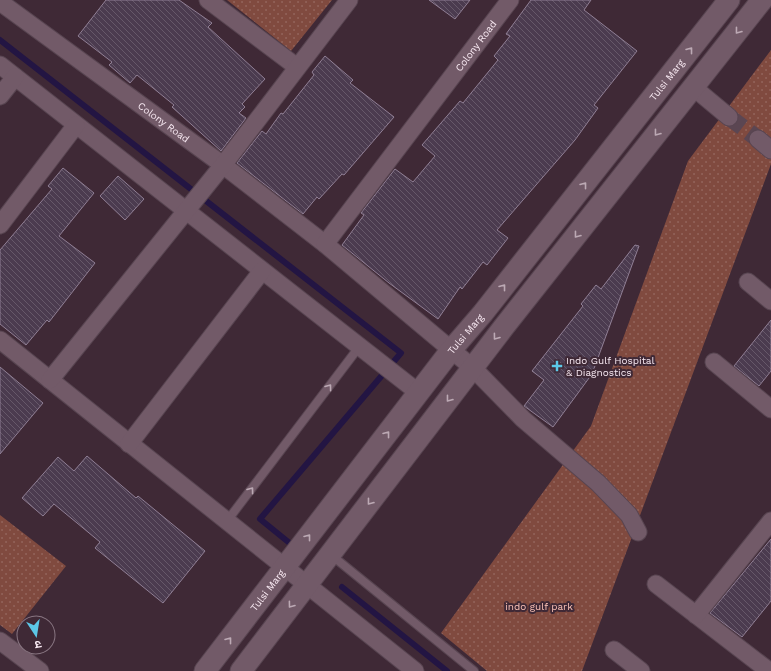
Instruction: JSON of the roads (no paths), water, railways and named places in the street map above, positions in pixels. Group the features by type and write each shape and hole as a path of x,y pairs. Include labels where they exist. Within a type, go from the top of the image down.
{"street":[{"path":"208,0 297,68"},
{"path":"50,380 220,168 349,0"},
{"name":"Colony Road","path":"325,244 510,0"},
{"name":"Tulsi Marg","path":"205,671 419,392 729,0"},
{"path":"241,671 473,368 762,0"},
{"name":"Colony Road","path":"0,2 220,168 325,244 473,368 523,419 598,483 629,515 638,532"},
{"path":"0,65 76,125 188,208 262,271 419,392"},
{"path":"0,96 15,77"},
{"path":"693,88 729,117"},
{"path":"0,225 76,125"},
{"path":"758,139 771,150"},
{"path":"129,444 262,271"},
{"path":"748,282 771,301"},
{"path":"0,340 415,671"},
{"path":"714,362 771,409"},
{"path":"696,615 771,521"},
{"path":"656,584 769,671"},
{"path":"0,641 40,671"},
{"path":"614,650 642,671"}],"lane":[{"path":"227,521 359,347"},
{"path":"330,554 474,671"}],"waterway":[{"path":"0,40 401,353 260,519 292,545"},
{"path":"342,587 447,671"}],"tunnel":[{"path":"729,117 758,139"}],"place":[{"name":"Indo Gulf Hospital & Diagnostics","path":"557,366"}],"park label":[{"name":"indo gulf park","path":"539,606"}]}
